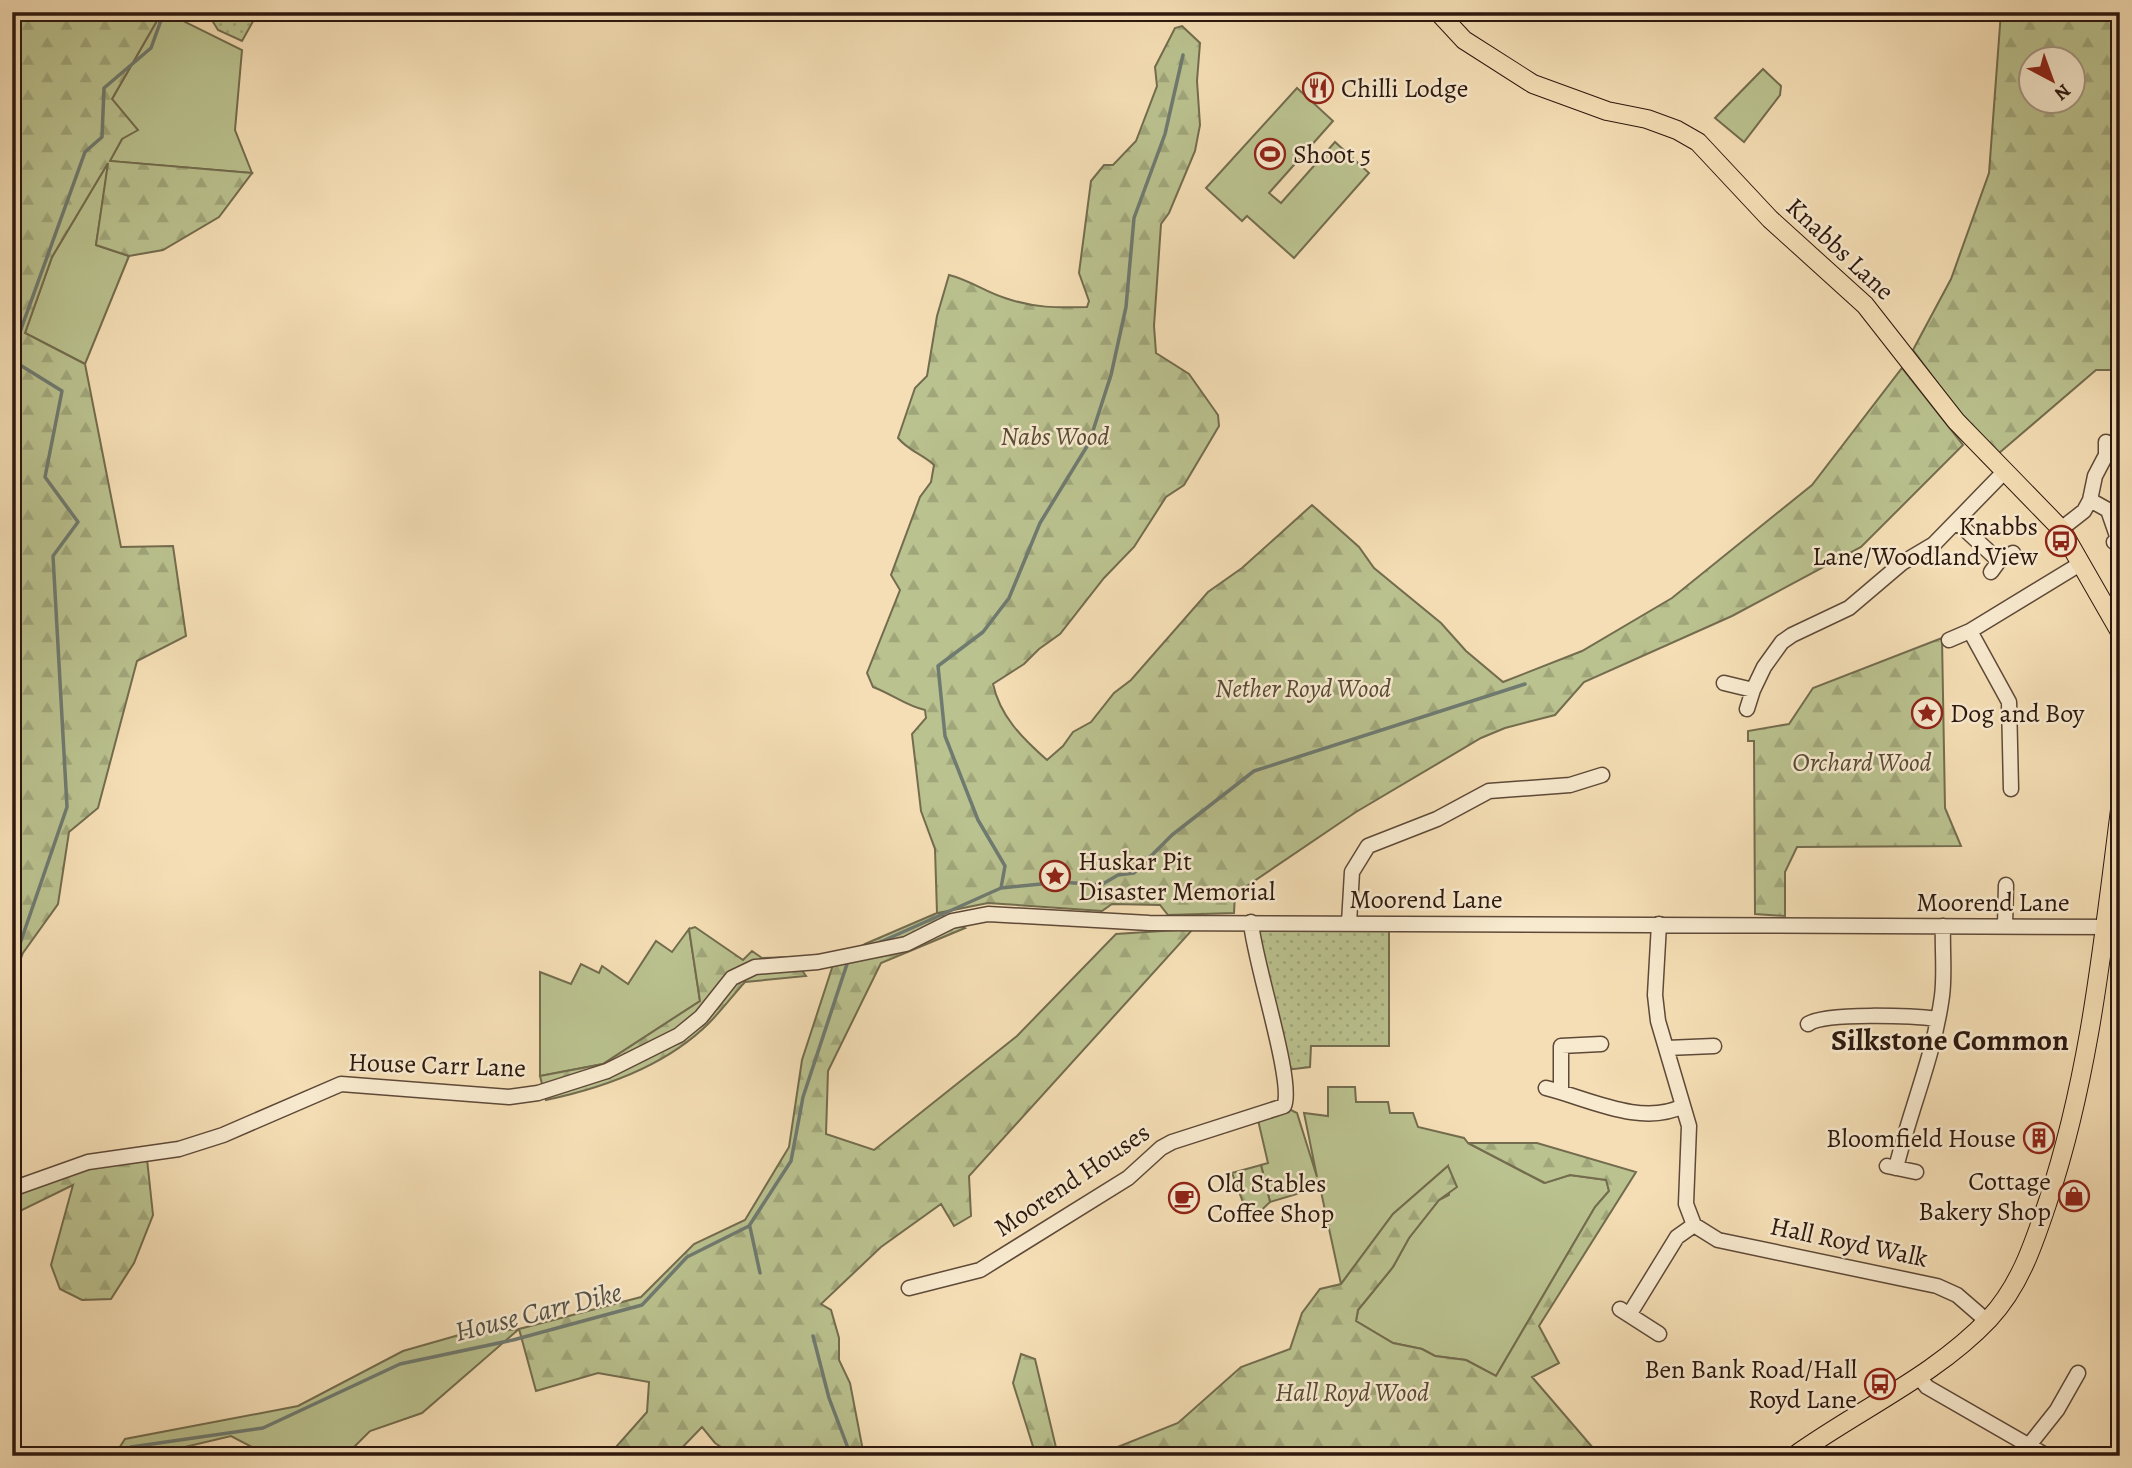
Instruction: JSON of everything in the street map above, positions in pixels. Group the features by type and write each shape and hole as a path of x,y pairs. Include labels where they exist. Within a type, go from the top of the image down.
{"main road":[{"name":"Knabbs Lane","path":"1438,12 1464,40 1533,84 1607,111 1647,119 1677,130 1698,142 1770,219 1865,305 1955,421 2061,529 2120,632"},
{"path":"1794,1456 1918,1376 1970,1337 1987,1321 2013,1288 2028,1257 2066,1145 2112,927 2120,810"}],"street":[{"path":"2061,529 2084,511 2090,500 2095,476 2111,450"},
{"path":"1747,709 1752,690 1774,652 1792,635 1849,608 1902,563 1934,544 1958,523 2004,472"},
{"path":"2090,500 2111,515 2118,539 2114,542"},
{"path":"1958,523 1995,566 2013,553"},
{"path":"1949,640 1969,631 2080,564"},
{"path":"1969,631 2009,702 2011,789"},
{"path":"1724,683 1752,690"},
{"path":"1349,923 1352,872 1368,846 1437,819 1489,791 1570,785 1602,775"},
{"path":"2004,926 2006,885"},
{"name":"Moorend Lane","path":"755,967 818,962 906,944 952,922 988,914 1118,923 2112,927"},
{"name":"Moorend Houses","path":"909,1288 980,1270 1128,1178 1161,1148 1172,1142 1283,1106 1286,1101 1282,1070 1251,922"},
{"path":"1655,1327 1625,1312 1677,1237 1694,1225 1686,1204 1690,1141 1683,1106 1658,1020 1656,995 1659,924"},
{"path":"1916,1172 1891,1167 1911,1106 1921,1089 1938,1020 1942,994 1943,926"},
{"name":"House Carr Lane","path":"12,1189 88,1162 179,1149 223,1135 341,1084 509,1097 538,1093 607,1071 680,1035 701,1017 732,978 755,967"},
{"path":"1808,1024 1814,1020 1839,1017 1938,1020"},
{"path":"1561,1091 1561,1046 1601,1044"},
{"path":"1667,1048 1714,1045"},
{"path":"1546,1088 1637,1113 1674,1111 1683,1106"},
{"name":"Hall Royd Walk","path":"1694,1225 1718,1241 1937,1286 1957,1295 1987,1321"},
{"path":"2030,1444 2075,1389 2078,1373"},
{"path":"1918,1376 1927,1387 2047,1456"},
{"path":"2116,1456 2120,1451"}],"green space":[{"path":"12,12 162,12 112,99 138,130 122,139 110,161 252,173 219,217 163,250 129,256 96,245 108,163 52,257 25,333 85,364 121,547 173,546 186,636 137,661 98,808 69,832 58,904 23,953 12,982"},
{"path":"162,12 185,12 185,22 242,50 235,130 252,173 109,161 96,245 129,256 85,364 25,333 52,257 122,139 112,99"},
{"path":"207,12 250,12 256,16 242,41 218,30"},
{"path":"2001,12 2120,12 2120,370 2096,370 1998,454 1973,431 1913,350 1951,279 1989,173"},
{"path":"1182,26 1200,43 1197,81 1200,125 1195,151 1169,213 1161,224 1154,326 1156,353 1189,374 1218,415 1219,426 1184,485 1166,497 1134,547 1104,578 1060,634 1024,664 993,684 996,696 1013,726 1047,760 1063,746 1073,732 1091,722 1114,693 1131,680 1208,592 1242,568 1312,505 1359,547 1374,568 1441,623 1466,651 1503,682 1582,651 1672,598 1812,485 1902,368 1963,445 1861,547 1732,616 1584,682 1555,715 1505,728 1481,738 1356,812 1235,894 1234,913 1168,915 1160,905 1112,904 1102,911 988,903 938,913 965,928 881,963 828,1071 826,1134 874,1150 1017,1036 1116,934 1193,929 969,1176 971,1216 954,1226 941,1204 881,1247 821,1304 831,1310 839,1338 839,1360 850,1383 864,1456 735,1456 715,1443 702,1427 674,1456 608,1456 647,1412 649,1382 598,1373 536,1391 519,1329 641,1297 694,1244 745,1220 789,1147 802,1060 833,965 865,944 937,913 935,849 921,811 912,734 926,718 925,710 873,687 867,673 900,590 891,575 920,497 931,482 934,465 898,438 915,388 927,376 937,316 949,275 1026,304 1087,307 1089,301 1079,273 1091,181 1104,165 1113,165 1136,141 1157,86 1155,67 1175,28"},
{"path":"1763,69 1781,86 1780,95 1744,142 1715,118"},
{"path":"1297,88 1333,121 1269,193 1281,203 1335,142 1369,173 1294,258 1247,216 1242,221 1206,188"},
{"name":"Orchard Wood","path":"1942,638 1945,808 1961,846 1797,847 1785,872 1785,916 1755,914 1754,741 1748,741 1748,731 1789,724 1813,688"},
{"path":"695,927 743,960 752,951 762,958 792,957 806,976 745,982 709,1023 692,1038 654,1063 590,1089 546,1100 540,1076 603,1064 700,1001 689,929"},
{"path":"689,929 700,1001 603,1064 540,1076 540,972 571,984 581,964 599,973 602,966 628,984 656,941 672,952"},
{"path":"1389,930 1389,1046 1311,1046 1310,1067 1286,1070 1258,931"},
{"path":"1328,1087 1355,1087 1356,1102 1388,1102 1390,1113 1413,1113 1418,1127 1464,1138 1468,1143 1544,1183 1570,1175 1607,1180 1609,1191 1595,1207 1496,1376 1466,1360 1435,1356 1422,1349 1393,1343 1356,1321 1358,1310 1393,1267 1409,1238 1439,1200 1449,1195 1448,1166 1393,1214 1341,1284 1320,1187 1270,1202 1261,1165 1268,1163 1258,1120 1291,1110 1297,1113 1317,1177 1304,1113 1328,1116"},
{"name":"Hall Royd Wood","path":"1468,1143 1537,1143 1636,1172 1539,1326 1559,1363 1532,1377 1600,1456 1095,1456 1178,1423 1241,1367 1290,1349 1302,1313 1320,1289 1341,1284 1393,1214 1448,1166 1457,1187 1439,1200 1409,1238 1393,1267 1358,1310 1356,1321 1393,1343 1422,1349 1435,1356 1466,1360 1496,1376 1595,1207 1609,1191 1606,1180 1570,1175 1545,1183"},
{"path":"147,1159 153,1215 134,1263 111,1299 82,1300 60,1289 51,1265 73,1185 12,1215 12,1194 35,1188 89,1166"},
{"path":"1261,1165 1270,1202 1250,1221 1232,1173"},
{"path":"519,1329 422,1413 370,1431 345,1456 269,1456 231,1436 147,1456 114,1456 125,1439 298,1406 403,1351 459,1335"},
{"path":"1021,1354 1035,1359 1058,1456 1036,1456 1013,1383"}],"waterway":[{"path":"12,354 85,152 102,137 104,88 151,48 164,12"},
{"path":"1001,888 1005,866 978,820 945,736 938,666 983,632 1009,598 1040,523 1089,443 1111,375 1126,307 1134,218 1165,134 1183,55"},
{"path":"12,360 62,391 45,477 78,522 53,556 67,807 12,967"},
{"name":"House Carr Dike","path":"876,944 1001,888 1061,882 1101,885 1118,875 1134,873 1172,835 1254,771 1525,684"},
{"name":"House Carr Dike","path":"127,1456 131,1447 263,1428 400,1364 513,1340 642,1305 687,1257 749,1226 791,1161 803,1097 848,961"},
{"path":"750,1227 760,1273"},
{"path":"813,1336 829,1398 851,1456"}],"place":[{"name":"Chilli Lodge","path":"1318,88"},
{"name":"Shoot 5","path":"1270,154"},
{"name":"Knabbs Lane/Woodland View","path":"2061,541"},
{"name":"Dog and Boy","path":"1927,713"},
{"name":"Huskar Pit Disaster Memorial","path":"1055,876"},
{"name":"Bloomfield House","path":"2039,1138"},
{"name":"Cottage Bakery Shop","path":"2074,1196"},
{"name":"Old Stables Coffee Shop","path":"1184,1198"},
{"name":"Ben Bank Road/Hall Royd Lane","path":"1880,1384"}],"district":[{"name":"Silkstone Common","path":"1950,1040"}],"park label":[{"name":"Nabs Wood","path":"1055,436"},
{"name":"Nether Royd Wood","path":"1303,688"}]}
